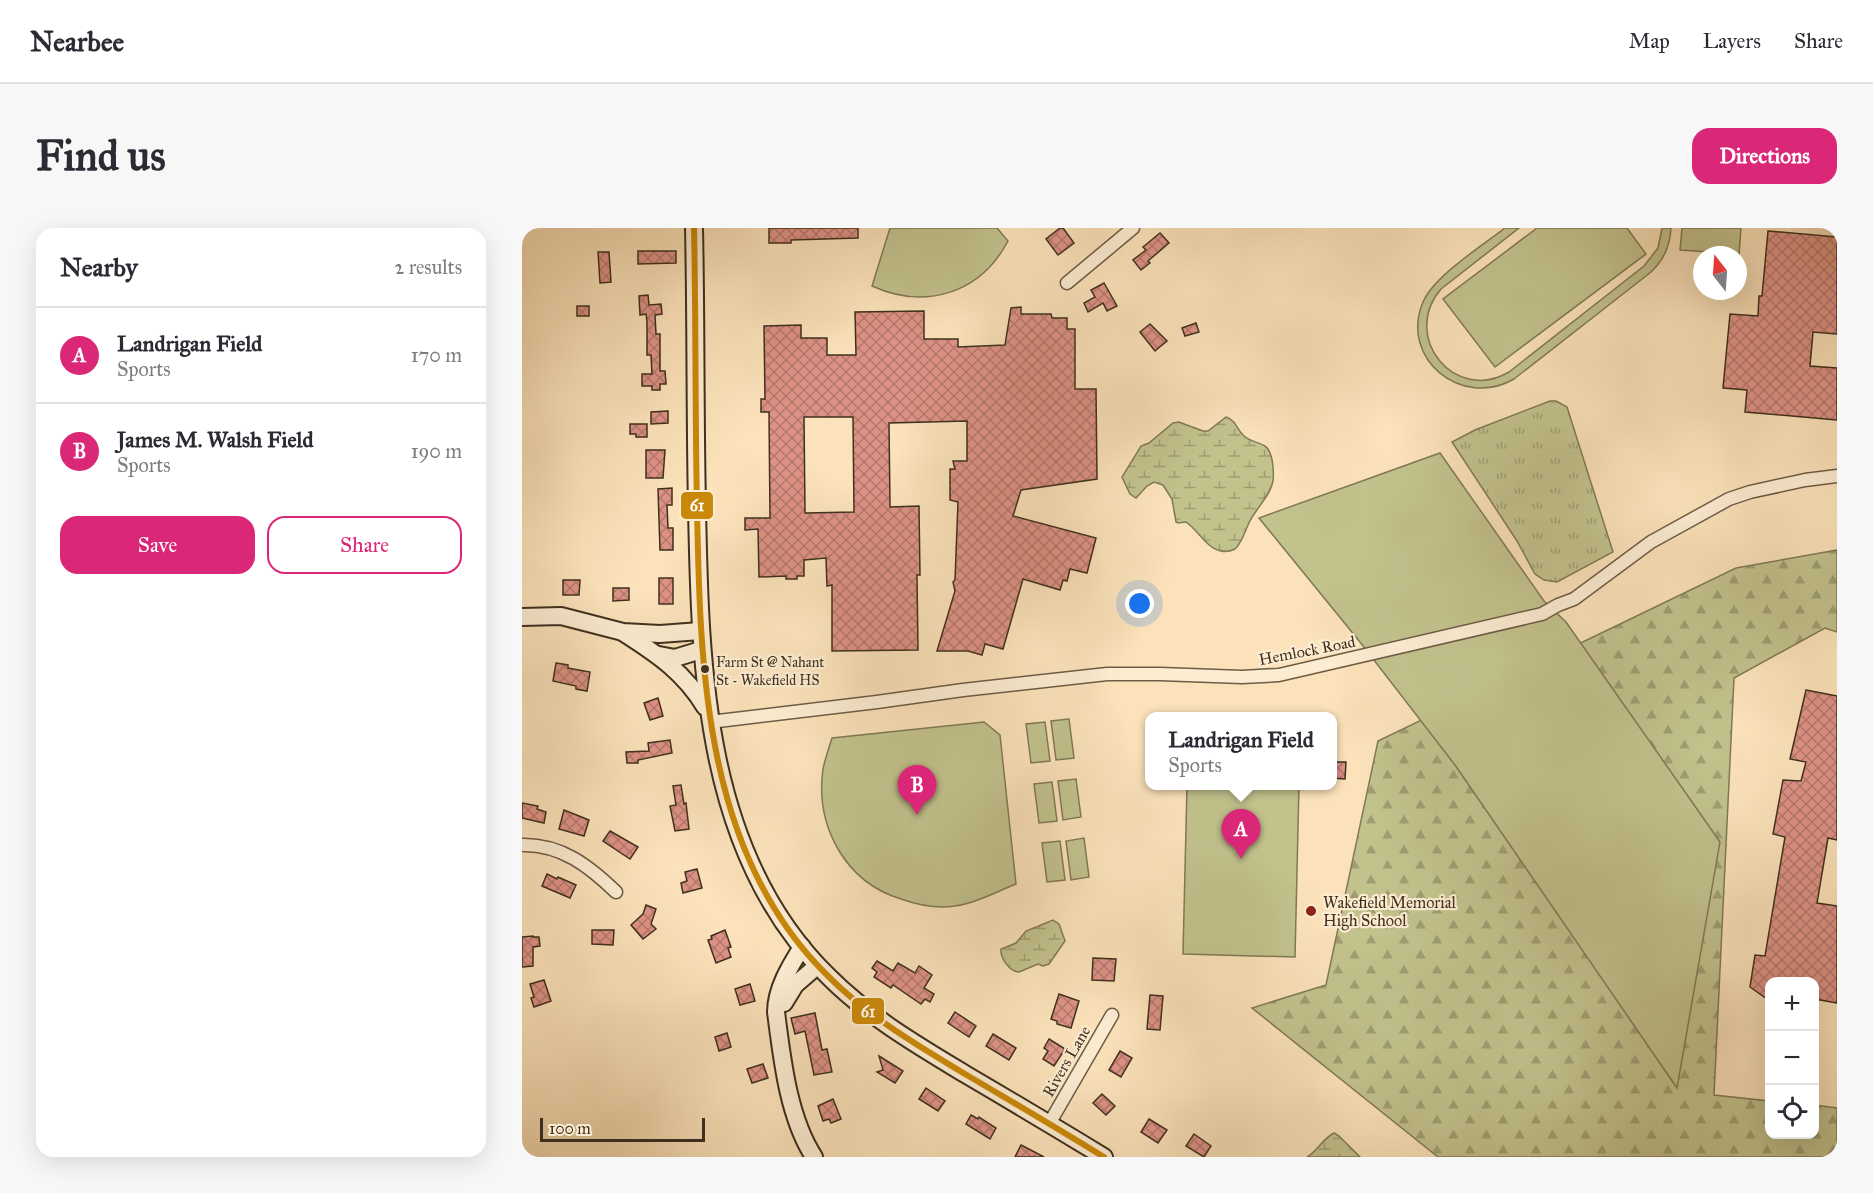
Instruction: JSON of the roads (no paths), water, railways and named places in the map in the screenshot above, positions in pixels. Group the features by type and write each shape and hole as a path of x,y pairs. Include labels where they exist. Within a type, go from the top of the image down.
{"main road":[{"path":"694,228 696,481 701,650 709,717 727,799 743,844 765,891 802,947 818,966 856,1002 900,1034 1104,1157"},
{"path":"522,617 561,616 623,632 660,634 700,631"},
{"path":"623,632 659,655 691,685 709,717"},
{"path":"659,655 675,658 701,650"},
{"path":"802,947 792,963 778,998 776,1012 795,1117 814,1157"},
{"path":"778,1024 789,993 801,977 818,966"}],"street":[{"path":"1067,283 1133,228"},
{"name":"Hemlock Road","path":"709,717 877,702 1107,674 1257,677 1308,669 1542,614 1574,599 1642,548 1729,499 1805,480 1837,476"},
{"path":"522,845 566,853 586,865 615,892"},
{"name":"Rivers Lane","path":"1049,1124 1112,1015"}],"place":[{"name":"Farm St @ Nahant St - Wakefield HS","path":"705,669"},
{"name":"James M. Walsh Field","path":"917,815"},
{"name":"Landrigan Field","path":"1241,859"},
{"name":"Wakefield Memorial High School","path":"1311,911"}]}
